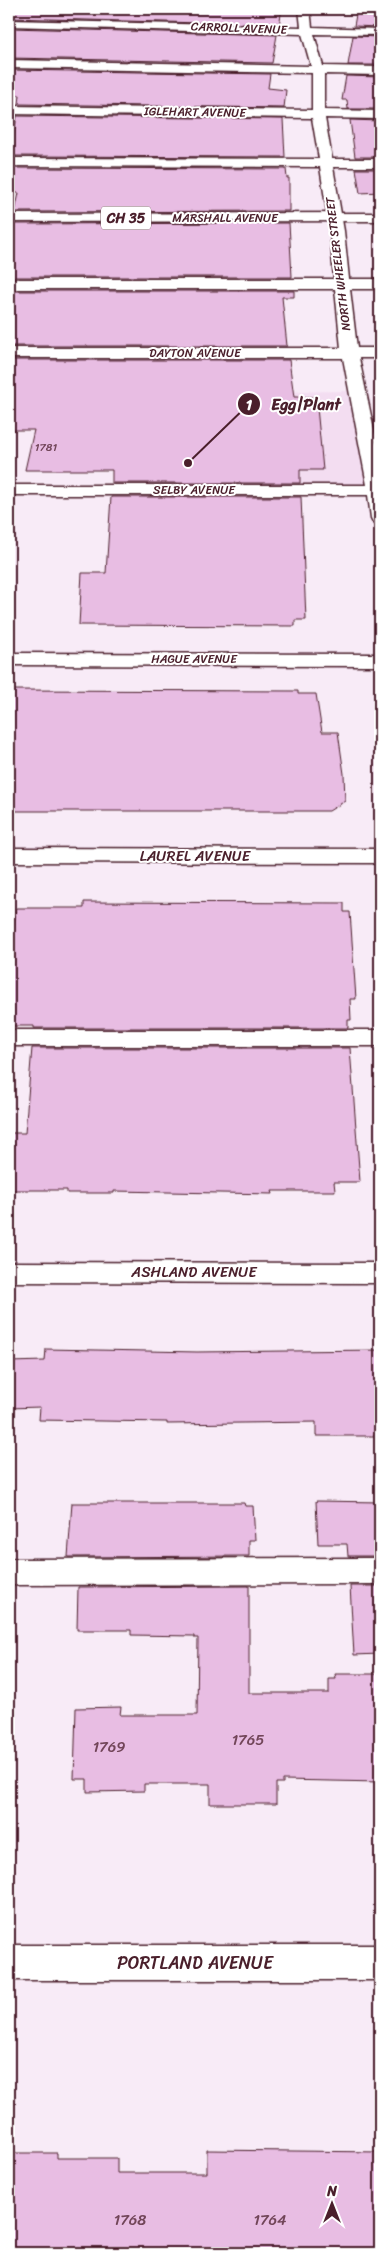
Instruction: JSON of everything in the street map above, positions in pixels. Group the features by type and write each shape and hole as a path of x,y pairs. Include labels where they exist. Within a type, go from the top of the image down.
{"street":[{"name":"NORTH WHEELER STREET","path":"305,9 307,30 318,69 318,114 334,218 350,353 378,490 380,518"},
{"name":"CARROLL AVENUE","path":"9,23 149,21 380,32"},
{"path":"9,64 380,71"},
{"name":"IGLEHART AVENUE","path":"9,110 380,115"},
{"path":"9,162 380,163"},
{"name":"MARSHALL AVENUE","path":"9,218 380,217"},
{"path":"9,284 380,284"},
{"name":"DAYTON AVENUE","path":"9,353 380,353"},
{"name":"SELBY AVENUE","path":"9,490 378,490"},
{"name":"HAGUE AVENUE","path":"9,659 380,660"},
{"name":"LAUREL AVENUE","path":"9,855 380,856"},
{"path":"9,1038 380,1038"},
{"name":"ASHLAND AVENUE","path":"9,1272 380,1273"},
{"path":"9,1572 380,1571"},
{"name":"PORTLAND AVENUE","path":"9,1962 380,1963"}],"shaded area":[{"path":"355,391 371,491 263,490 257,392"},
{"path":"371,491 380,491 380,560"}],"building":[{"path":"9,9 282,9 279,25 9,18"},
{"path":"357,9 380,9 380,27 354,26"},
{"path":"9,28 277,35 272,63 9,58"},
{"path":"353,36 380,37 380,65 348,65"},
{"path":"9,70 270,74 268,88 286,90 284,108 19,104 20,95 9,95"},
{"path":"346,76 380,77 380,109 348,109 347,100 342,100"},
{"path":"17,116 283,119 285,157 10,156"},
{"path":"350,120 380,121 380,157 355,157"},
{"path":"9,168 286,169 287,178 289,178 289,211 15,212 19,193 9,193"},
{"path":"356,169 380,169 380,192 360,193"},
{"path":"289,223 292,277 9,277 9,243 13,224"},
{"path":"9,291 294,291 294,297 282,297 287,346 9,346"},
{"path":"9,360 289,360 294,397 316,397 323,470 300,470 300,483 112,483 112,470 25,470 34,430 9,430"},
{"path":"111,497 301,497 306,620 295,620 295,626 79,625 82,573 106,573"},
{"path":"9,690 298,691 298,694 316,694 322,732 338,732 344,774 345,801 329,811 9,811"},
{"path":"84,902 344,903 344,912 350,912 356,999 350,999 351,1020 348,1020 348,1028 34,1028 34,1026 9,1026 9,964 16,908 84,908"},
{"path":"32,1048 350,1048 360,1182 334,1182 335,1191 272,1191 273,1194 114,1191 114,1193 67,1193 67,1190 9,1190 9,1133 25,1133"},
{"path":"46,1349 197,1352 380,1350 380,1436 316,1436 316,1422 167,1424 167,1422 39,1420 40,1407 9,1408 9,1362 45,1361"},
{"path":"316,1501 380,1502 380,1556 348,1556 347,1544 318,1544"},
{"path":"72,1503 244,1503 245,1506 253,1506 255,1540 249,1540 249,1556 68,1557"},
{"path":"249,1586 249,1693 329,1693 329,1679 336,1679 335,1674 380,1674 380,1782 283,1780 283,1783 276,1783 276,1804 210,1804 210,1784 144,1784 144,1791 87,1792 87,1779 74,1779 76,1708 121,1707 120,1715 197,1715 198,1638 194,1638 194,1636 131,1635 131,1630 77,1630 78,1587"},
{"path":"350,1586 380,1586 380,1654 354,1655"},
{"path":"207,2150 380,2152 380,2253 9,2253 9,2153 57,2153 57,2158 117,2158 117,2173 207,2173"}],"place":[{"name":"Egg|Plant","path":"188,463"}]}
